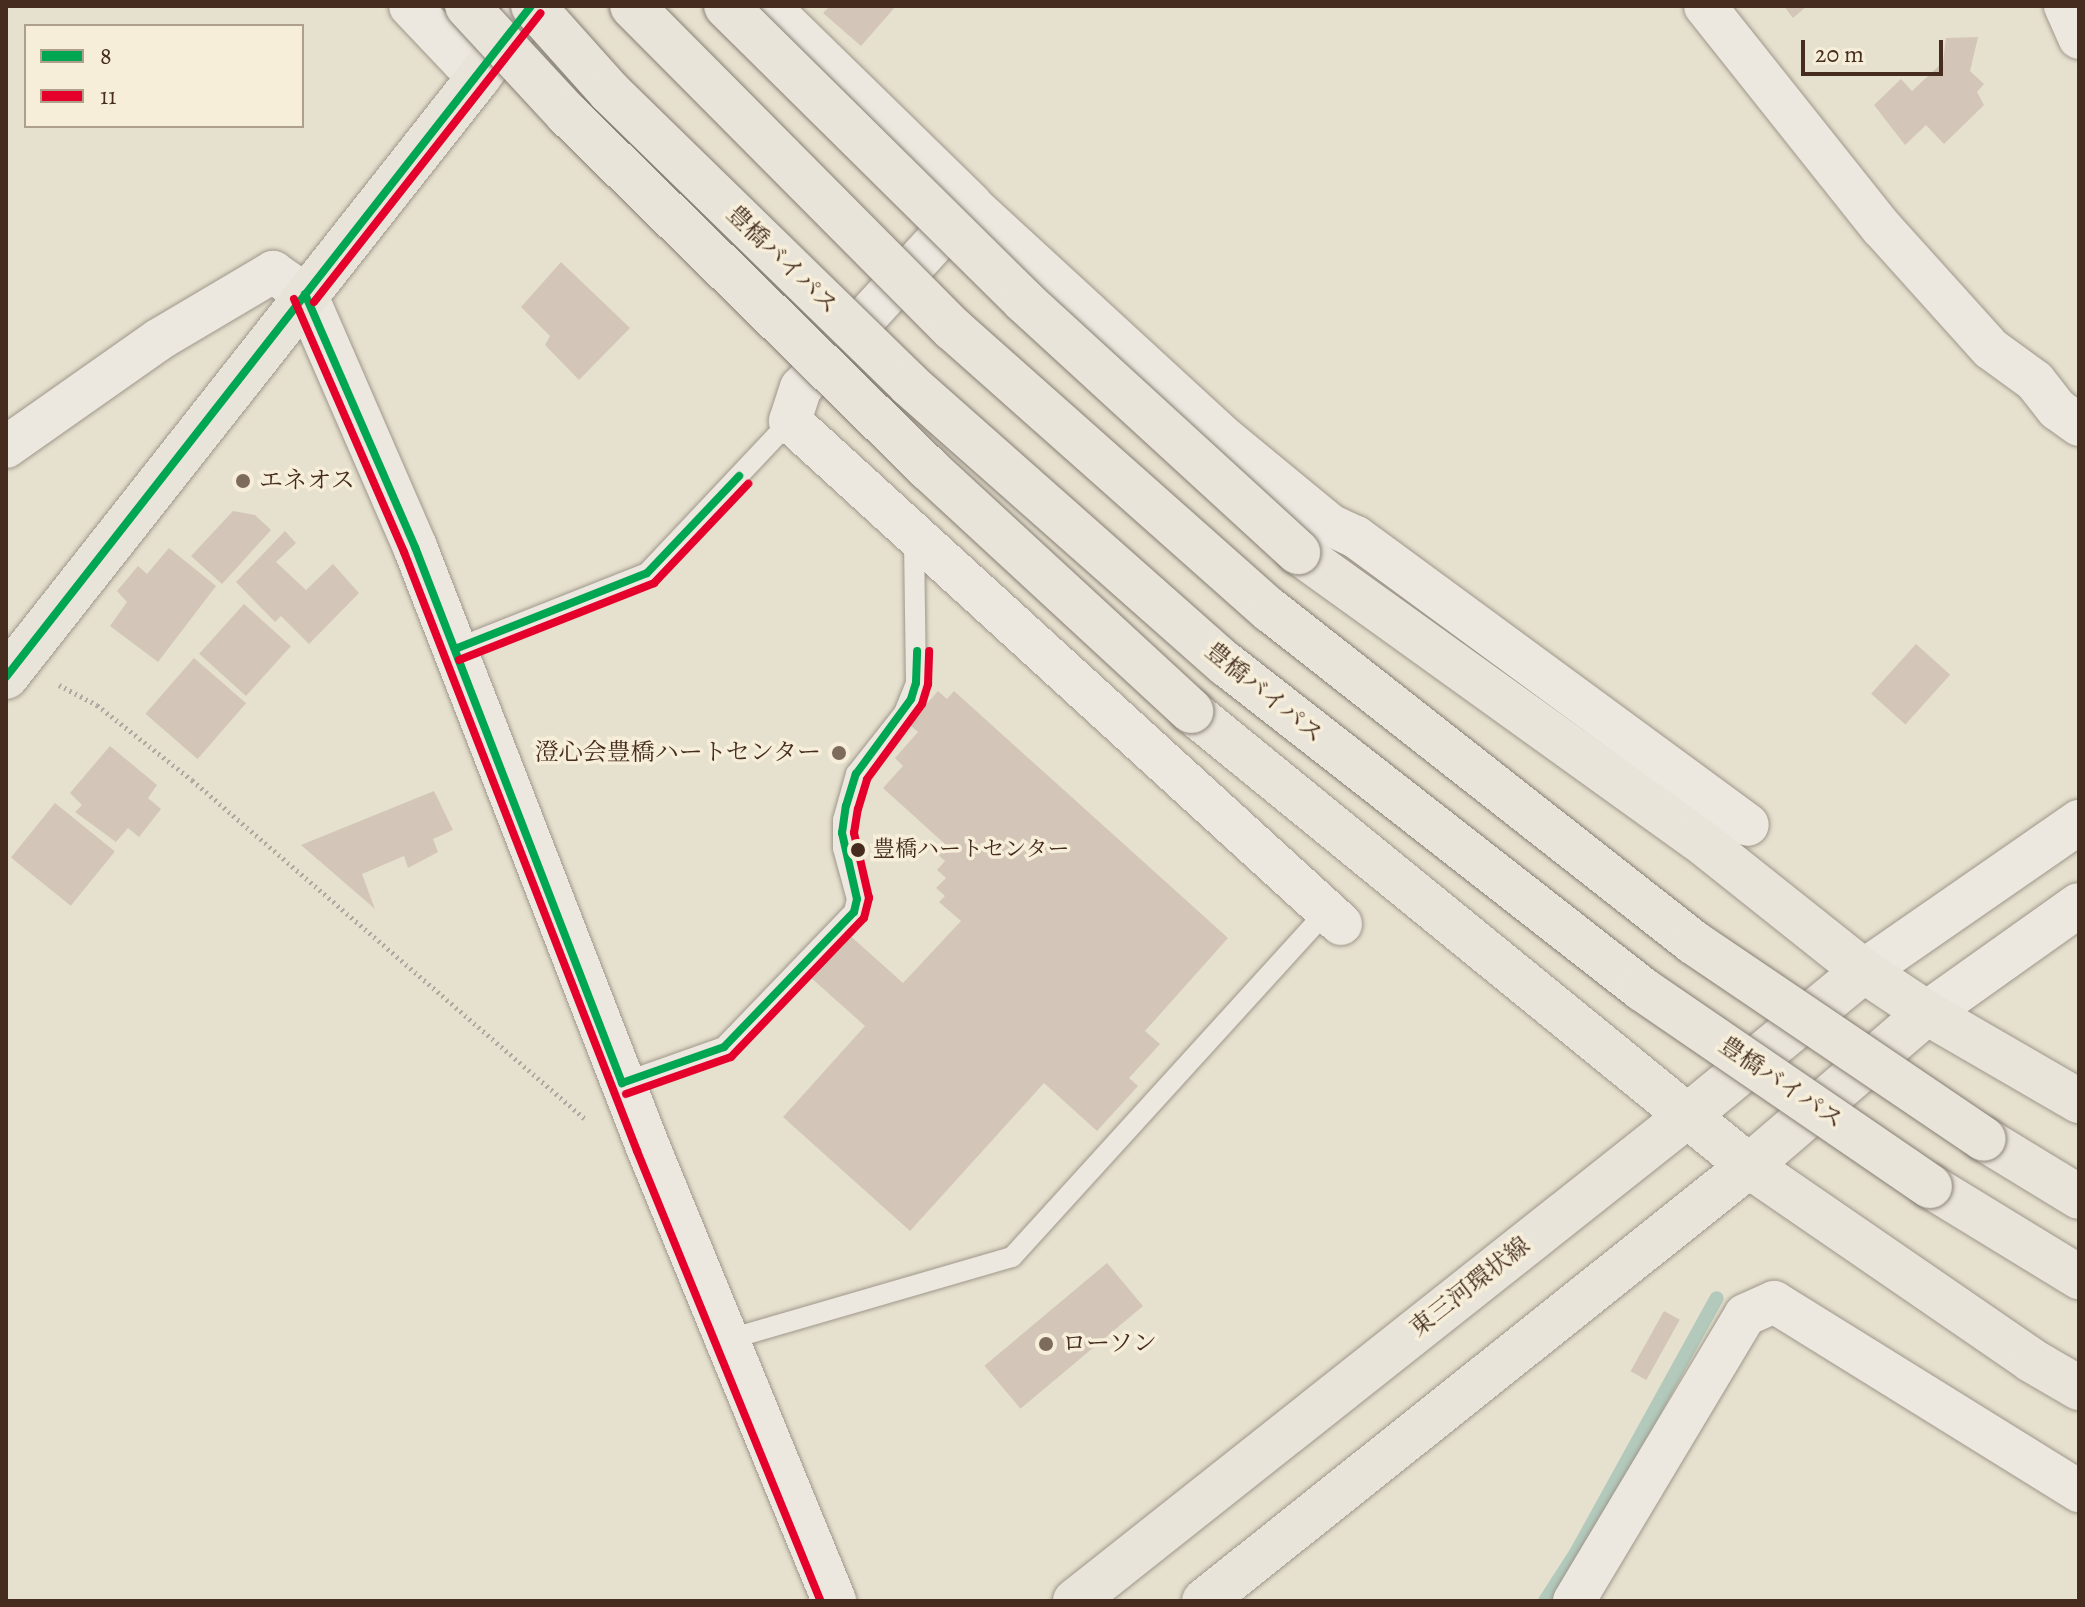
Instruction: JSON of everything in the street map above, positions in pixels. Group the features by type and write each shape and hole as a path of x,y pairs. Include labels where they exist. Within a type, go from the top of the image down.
{"main road":[{"path":"467,6 567,114 906,447 1191,711 1749,1166 2031,1360 2079,1388"},
{"path":"6,676 532,6"},
{"name":"豊橋バイパス","path":"532,6 610,92 909,384 1226,664 1642,989 1930,1186 2079,1277"},
{"path":"632,6 953,329 1270,610 1693,942 1984,1139 2079,1197"},
{"path":"726,6 1024,301 1298,552 1698,839 1864,971 1927,1013 2079,1101"},
{"path":"767,6 970,204"},
{"path":"305,294 415,547 622,1083 834,1601"},
{"path":"1864,971 2079,822"},
{"path":"1204,1601 1749,1166 1927,1013 2079,905"},
{"name":"東三河環状線","path":"1075,1601 1686,1117 1864,971"}],"street":[{"path":"410,6 478,78"},
{"path":"1705,6 1881,227 1991,349 2035,381 2057,409 2079,425"},
{"path":"2065,6 2079,38"},
{"path":"1334,917 790,421 801,388 970,204 1227,440 1330,525 1356,537 1748,825"},
{"path":"6,447 158,340 273,272 305,294"},
{"path":"1574,1601 1745,1315 1774,1302 2079,1491"},
{"path":"2031,1360 2079,1405"}],"lane":[{"path":"455,649 647,573 790,421"},
{"path":"622,1083 724,1047 854,912 857,899 843,848 843,820 856,774 904,713 916,683 914,534"},
{"path":"726,1340 1012,1257 1334,917"}],"path":[{"path":"6,676 60,686 97,705 192,780 589,1122 648,1147"}],"building":[{"path":"830,6 896,6 861,46 823,13"},
{"path":"1784,6 1807,6 1793,18"},
{"path":"1978,37 1970,71 1984,84 1977,92 1984,105 1944,144 1926,125 1905,145 1874,105 1901,79 1912,91 1943,62 1946,38"},
{"path":"561,262 630,328 579,380 545,345 550,336 521,307"},
{"path":"233,511 255,515 271,530 222,584 191,556"},
{"path":"285,531 296,543 276,562 306,590 333,564 359,593 309,644 281,616 275,622 236,582"},
{"path":"169,548 216,586 158,662 110,626 127,602 117,591 138,566 147,574"},
{"path":"244,604 291,646 246,696 199,654"},
{"path":"1916,644 1950,675 1905,725 1871,694"},
{"path":"194,658 246,703 198,759 145,714"},
{"name":"豊橋ハートセンター","path":"938,691 947,699 954,691 1228,938 1145,1031 1160,1044 1129,1078 1138,1086 1097,1131 1044,1083 910,1231 783,1117 865,1026 809,976 847,933 903,983 961,921 939,902 945,896 936,888 946,878 937,870 945,861 937,854 946,845 883,788 903,766 895,758 918,732 909,724"},
{"path":"110,746 157,785 148,798 161,809 139,837 128,828 116,842 75,812 82,805 70,793"},
{"path":"434,791 453,830 433,839 438,852 408,868 404,856 362,874 375,909 301,845"},
{"path":"55,803 115,851 71,906 11,857"},
{"path":"1107,1263 1143,1306 1020,1409 984,1366"},
{"path":"1664,1311 1680,1320 1646,1380 1631,1371"}],"waterway":[{"path":"1545,1601 1576,1553 1717,1298"}],"transit line":[{"name":"8","path":"6,677 531,6"},
{"name":"11","path":"314,302 541,13"},
{"name":"8","path":"305,294 415,547 622,1083"},
{"name":"11","path":"294,299 404,552 637,1151 821,1601"},
{"name":"8","path":"455,649 647,573 739,476"},
{"name":"11","path":"459,660 654,583 748,484"},
{"name":"8","path":"622,1083 724,1047 854,912 857,899 842,833 846,806 856,774 911,699 916,683 917,651"},
{"name":"11","path":"626,1094 731,1057 864,918 869,898 854,833 858,809 867,779 922,704 928,684 929,651"}],"place":[{"name":"エネオス","path":"243,481"},
{"name":"澄心会豊橋ハートセンター","path":"839,753"},
{"name":"豊橋ハートセンター","path":"858,850"},
{"name":"ローソン","path":"1046,1344"}]}
